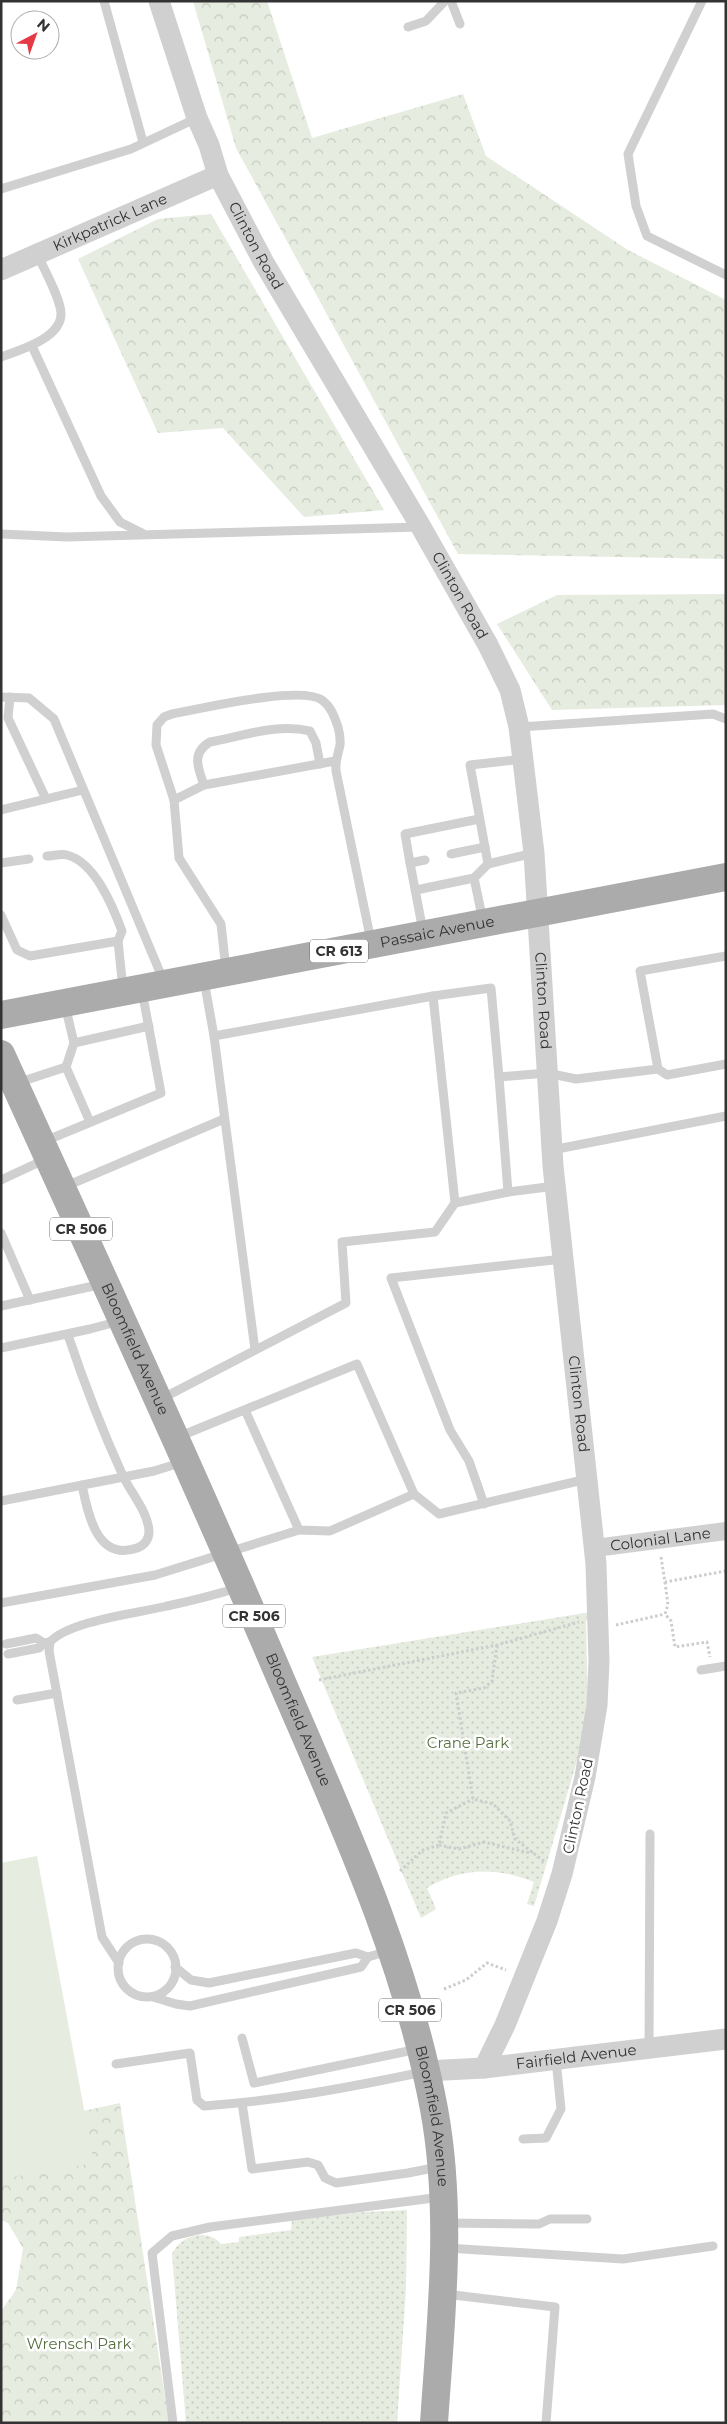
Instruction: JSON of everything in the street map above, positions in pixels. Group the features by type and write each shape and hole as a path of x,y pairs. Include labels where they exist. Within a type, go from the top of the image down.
{"main road":[{"name":"Passaic Avenue","path":"1,1015 726,877"},
{"name":"Bloomfield Avenue","path":"1,1054 227,1553 362,1867 380,1954 423,2060 435,2113 444,2222 442,2294 434,2423"}],"street":[{"name":"Clinton Road","path":"159,1 197,118 209,145 218,175 263,261 421,527 488,645 510,690 519,728 534,854 555,1186 595,1548 592,1625 597,1705 586,1777 562,1874 547,1920 484,2068"},
{"name":"Kirkpatrick Lane","path":"17,261 218,175"},
{"name":"Colonial Lane","path":"595,1548 726,1531"},
{"name":"Fairfield Avenue","path":"423,2060 484,2068 726,2039"}],"lane":[{"path":"104,1 143,142"},
{"path":"408,27 426,21 445,1"},
{"path":"451,1 460,24"},
{"path":"702,1 628,154 636,206 648,236 726,275"},
{"path":"1,189 131,149 197,118"},
{"path":"1,357 32,346 52,332 59,325 61,313 17,261"},
{"path":"32,346 101,496 120,522 143,533"},
{"path":"1,534 67,537 143,533 421,527"},
{"path":"254,1350 214,1036 215,975 221,924 179,858 174,800 155,740 157,725 164,717 172,714 282,696 304,696 322,700 331,710 340,734 340,746 335,761 364,914 372,945"},
{"path":"1,1180 90,1122 161,1093 148,1026 144,988 83,790 54,719 29,698 6,697 8,718 46,799"},
{"path":"519,728 713,714 726,719"},
{"path":"204,785 197,764 197,755 202,747 210,742 282,728 310,731 316,743 320,764"},
{"path":"488,864 470,765 523,759"},
{"path":"174,800 204,785 335,761"},
{"path":"1,810 83,790"},
{"path":"424,935 405,834 479,819"},
{"path":"451,854 485,848"},
{"path":"48,856 66,854 80,861 95,876 112,906 122,931 118,941"},
{"path":"416,890 474,878 488,864 534,854"},
{"path":"1,864 29,859"},
{"path":"410,863 425,860"},
{"path":"474,878 483,923"},
{"path":"1,915 17,950 30,956 118,941"},
{"path":"118,941 144,988"},
{"path":"658,1069 640,971 726,956"},
{"path":"214,1036 433,996 491,988 508,1192"},
{"path":"158,1400 346,1303 342,1242 435,1232 455,1203 433,996"},
{"path":"64,1003 74,1043 66,1067 90,1122"},
{"path":"74,1043 148,1026"},
{"path":"499,1077 547,1073 576,1079 658,1069 667,1074 726,1064"},
{"path":"15,1084 66,1067"},
{"path":"552,1150 726,1116"},
{"path":"62,1188 224,1119"},
{"path":"455,1203 508,1192 555,1186"},
{"path":"1,1233 30,1300"},
{"path":"484,1504 470,1461 450,1430 391,1278 563,1260"},
{"path":"1,1306 106,1283"},
{"path":"1,1348 122,1320"},
{"path":"68,1334 123,1475 146,1519 149,1531 147,1541 143,1546 132,1550 111,1550 101,1541 88,1510 82,1485"},
{"path":"1,1501 123,1475 154,1471 181,1450 245,1410 357,1364 414,1494 439,1514 587,1480"},
{"path":"245,1410 299,1530"},
{"path":"1,1603 155,1575 299,1530 330,1531 414,1494"},
{"path":"7,1649 39,1648 63,1632 107,1619 166,1607 242,1587"},
{"path":"47,1642 102,1937 119,1963"},
{"path":"701,1670 726,1666"},
{"path":"17,1700 57,1693"},
{"path":"649,2048 650,1834"},
{"path":"153,1997 169,1987 174,1979 176,1967 171,1952 164,1945 146,1940 128,1946 119,1963 118,1972 127,1989 144,1997 153,1997 190,2006 361,1967 380,1954"},
{"path":"176,1967 192,1980 209,1983 356,1953 380,1954"},
{"path":"242,2038 254,2082 423,2060"},
{"path":"116,2064 190,2053 197,2100 204,2106 242,2104 335,2090 423,2060"},
{"path":"523,2139 546,2138 561,2109 556,2060"},
{"path":"242,2104 252,2168 308,2162 318,2165 326,2178 336,2183 408,2173 440,2166"},
{"path":"173,2423 152,2253 172,2236 210,2227 444,2222 539,2224 550,2219 587,2219"},
{"path":"444,2222 623,2259 713,2246"},
{"path":"442,2294 555,2307 546,2423"}],"path":[{"path":"658,1540 668,1605 665,1614"},
{"path":"665,1582 726,1571"},
{"path":"319,1680 592,1625 665,1614"},
{"path":"665,1614 670,1621 675,1647 707,1642 712,1668"},
{"path":"473,1799 456,1693 484,1688 492,1681 497,1645"},
{"path":"439,1845 446,1813 473,1799 493,1804 510,1821 515,1839 562,1874"},
{"path":"400,1871 424,1850 439,1845 459,1848 484,1842 533,1854"},
{"path":"444,1989 466,1980 486,1963 514,1973"}],"green space":[{"path":"193,1 267,1 312,138 463,94 486,156 628,250 726,300 726,559 458,554 236,148"},
{"path":"211,214 384,510 304,517 223,428 158,433 78,259 158,219"},
{"path":"726,594 726,705 552,710 497,624 557,595"},
{"name":"Crane Park","path":"591,1612 586,1621 588,1724 534,1906 527,1904 534,1882 507,1874 480,1871 453,1876 427,1888 436,1909 421,1918 312,1657"},
{"path":"37,1856 94,2163 1,2179 1,1863"},
{"name":"Wrensch Park","path":"120,2103 169,2423 1,2423 1,2311 16,2290 23,2248 8,2223 1,2220 1,2129"},
{"path":"407,2210 406,2288 397,2423 186,2423 172,2254 181,2242 187,2238 201,2235 209,2236 221,2244 239,2242 239,2237 291,2230 292,2220 364,2212"}]}
